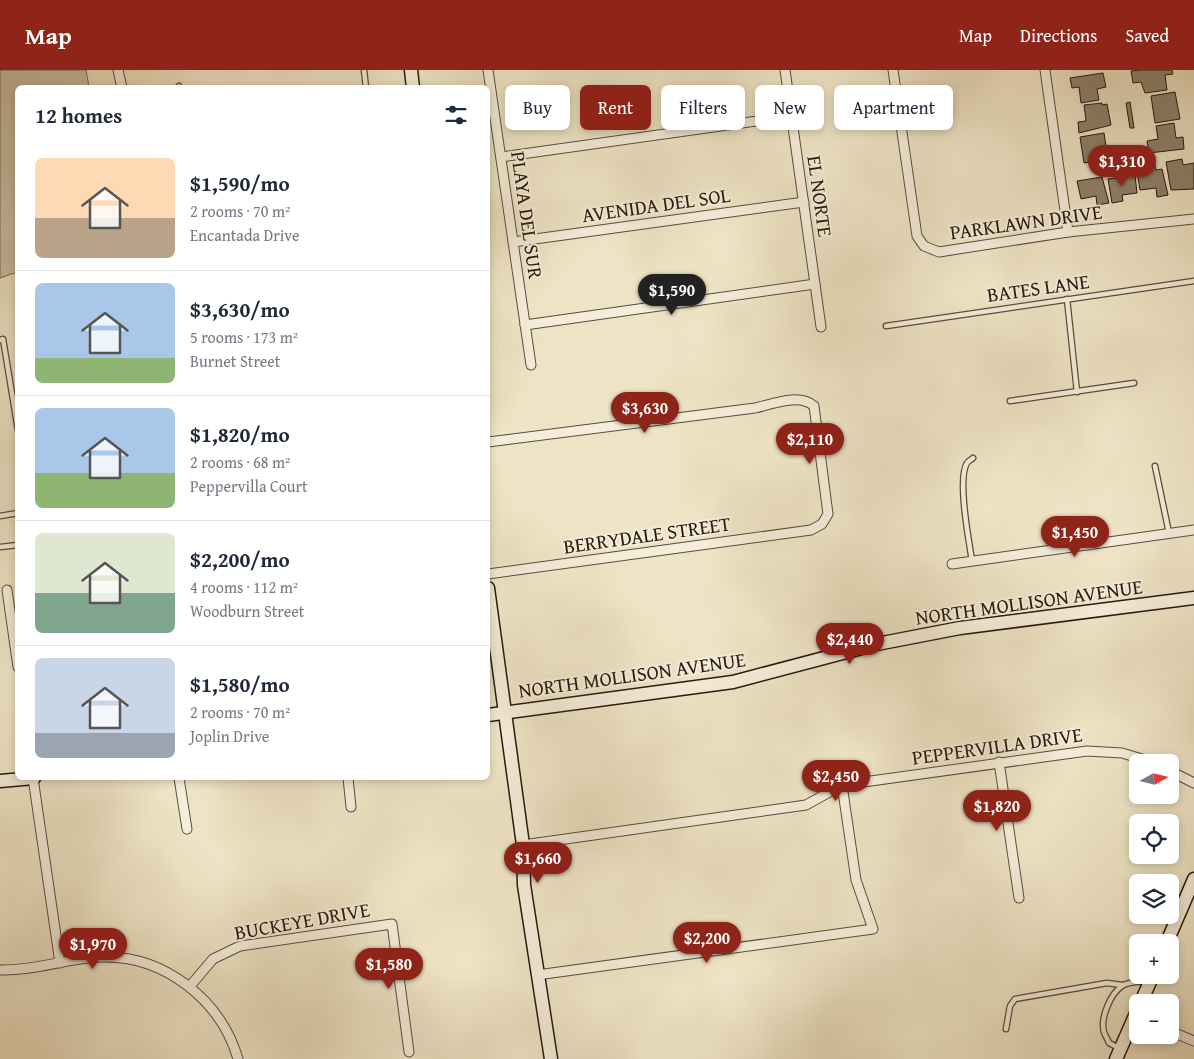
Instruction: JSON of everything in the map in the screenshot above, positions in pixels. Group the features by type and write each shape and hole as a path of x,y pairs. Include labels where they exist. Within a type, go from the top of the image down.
{"street":[{"path":"118,70 121,85"},
{"path":"411,70 414,85"},
{"name":"PLAYA DEL SUR","path":"488,70 489,85"},
{"name":"EL NORTE","path":"785,70 787,85"},
{"name":"PARKLAWN DRIVE","path":"893,70 917,236 924,246 939,252 1068,232 1194,219"},
{"path":"1045,70 1068,232"},
{"name":"PLAYA DEL SUR","path":"490,97 501,157 531,364"},
{"path":"501,157 755,121"},
{"name":"EL NORTE","path":"794,130 821,327"},
{"name":"AVENIDA DEL SOL","path":"513,242 804,202"},
{"path":"525,324 815,284"},
{"name":"BERRYDALE STREET","path":"490,442 755,408 798,399 808,401 814,406 828,514 822,524 811,530 490,574"},
{"path":"952,564 1194,530"},
{"path":"7,590 15,646"},
{"name":"NORTH MOLLISON AVENUE","path":"490,715 733,682 877,644 960,628 1194,598"},
{"path":"490,604 523,846 524,884 551,1059"},
{"name":"PEPPERVILLA DRIVE","path":"523,846 806,805 842,786 999,762 1099,750 1129,755"},
{"path":"999,762 1019,898"},
{"path":"1179,776 1194,783"},
{"path":"0,781 15,780"},
{"path":"34,780 60,963"},
{"path":"180,780 187,829"},
{"path":"348,780 352,807"},
{"path":"537,975 873,929 856,880 842,786"},
{"path":"1170,934 1194,879"},
{"name":"BUCKEYE DRIVE","path":"190,986 213,959 240,946 392,924 409,1052"},
{"path":"0,970 24,970 101,957 134,961 163,970 190,986 218,1018 232,1042 238,1059"},
{"path":"1118,1054 1129,1031"},
{"path":"1179,1035 1194,1041"}],"lane":[{"path":"364,70 366,85"},
{"name":"BATES LANE","path":"886,326 1194,281"},
{"path":"1067,299 1077,392"},
{"path":"0,340 3,339 15,412"},
{"path":"1010,401 1134,383"},
{"path":"972,561 964,500 964,473 967,463 973,458"},
{"path":"1155,466 1169,533"},
{"path":"0,516 15,514"},
{"path":"0,547 15,545"},
{"path":"1006,1029 1010,1006 1015,999 1107,983 1122,985 1129,983"},
{"path":"1118,1054 1109,1043 1104,1030 1105,1017 1112,998 1122,985"}],"shaded area":[{"path":"0,70 86,70 89,85 15,85 15,273 0,278"}],"building":[{"path":"1172,70 1173,74 1165,75 1167,90 1145,93 1141,82 1133,83 1131,71"},
{"path":"1103,73 1106,87 1097,89 1099,100 1081,103 1079,87 1072,88 1070,78"},
{"path":"1175,92 1180,119 1155,123 1151,96"},
{"path":"1130,102 1134,128 1130,128 1126,103"},
{"path":"1102,103 1102,105 1107,104 1111,125 1079,133 1078,122 1086,121 1084,105"},
{"path":"1174,123 1176,138 1183,137 1184,149 1149,153 1147,141 1158,139 1156,126"},
{"path":"1104,133 1107,153 1100,154 1101,160 1084,163 1080,137"},
{"path":"1182,159 1183,165 1194,163 1194,189 1171,190 1166,162"},
{"path":"1154,162 1156,170 1162,169 1168,195 1157,197 1156,188 1140,190 1136,165"},
{"path":"1135,175 1137,193 1122,195 1123,201 1112,203 1108,179"},
{"path":"1102,177 1109,203 1097,205 1096,196 1081,199 1077,181"}]}
